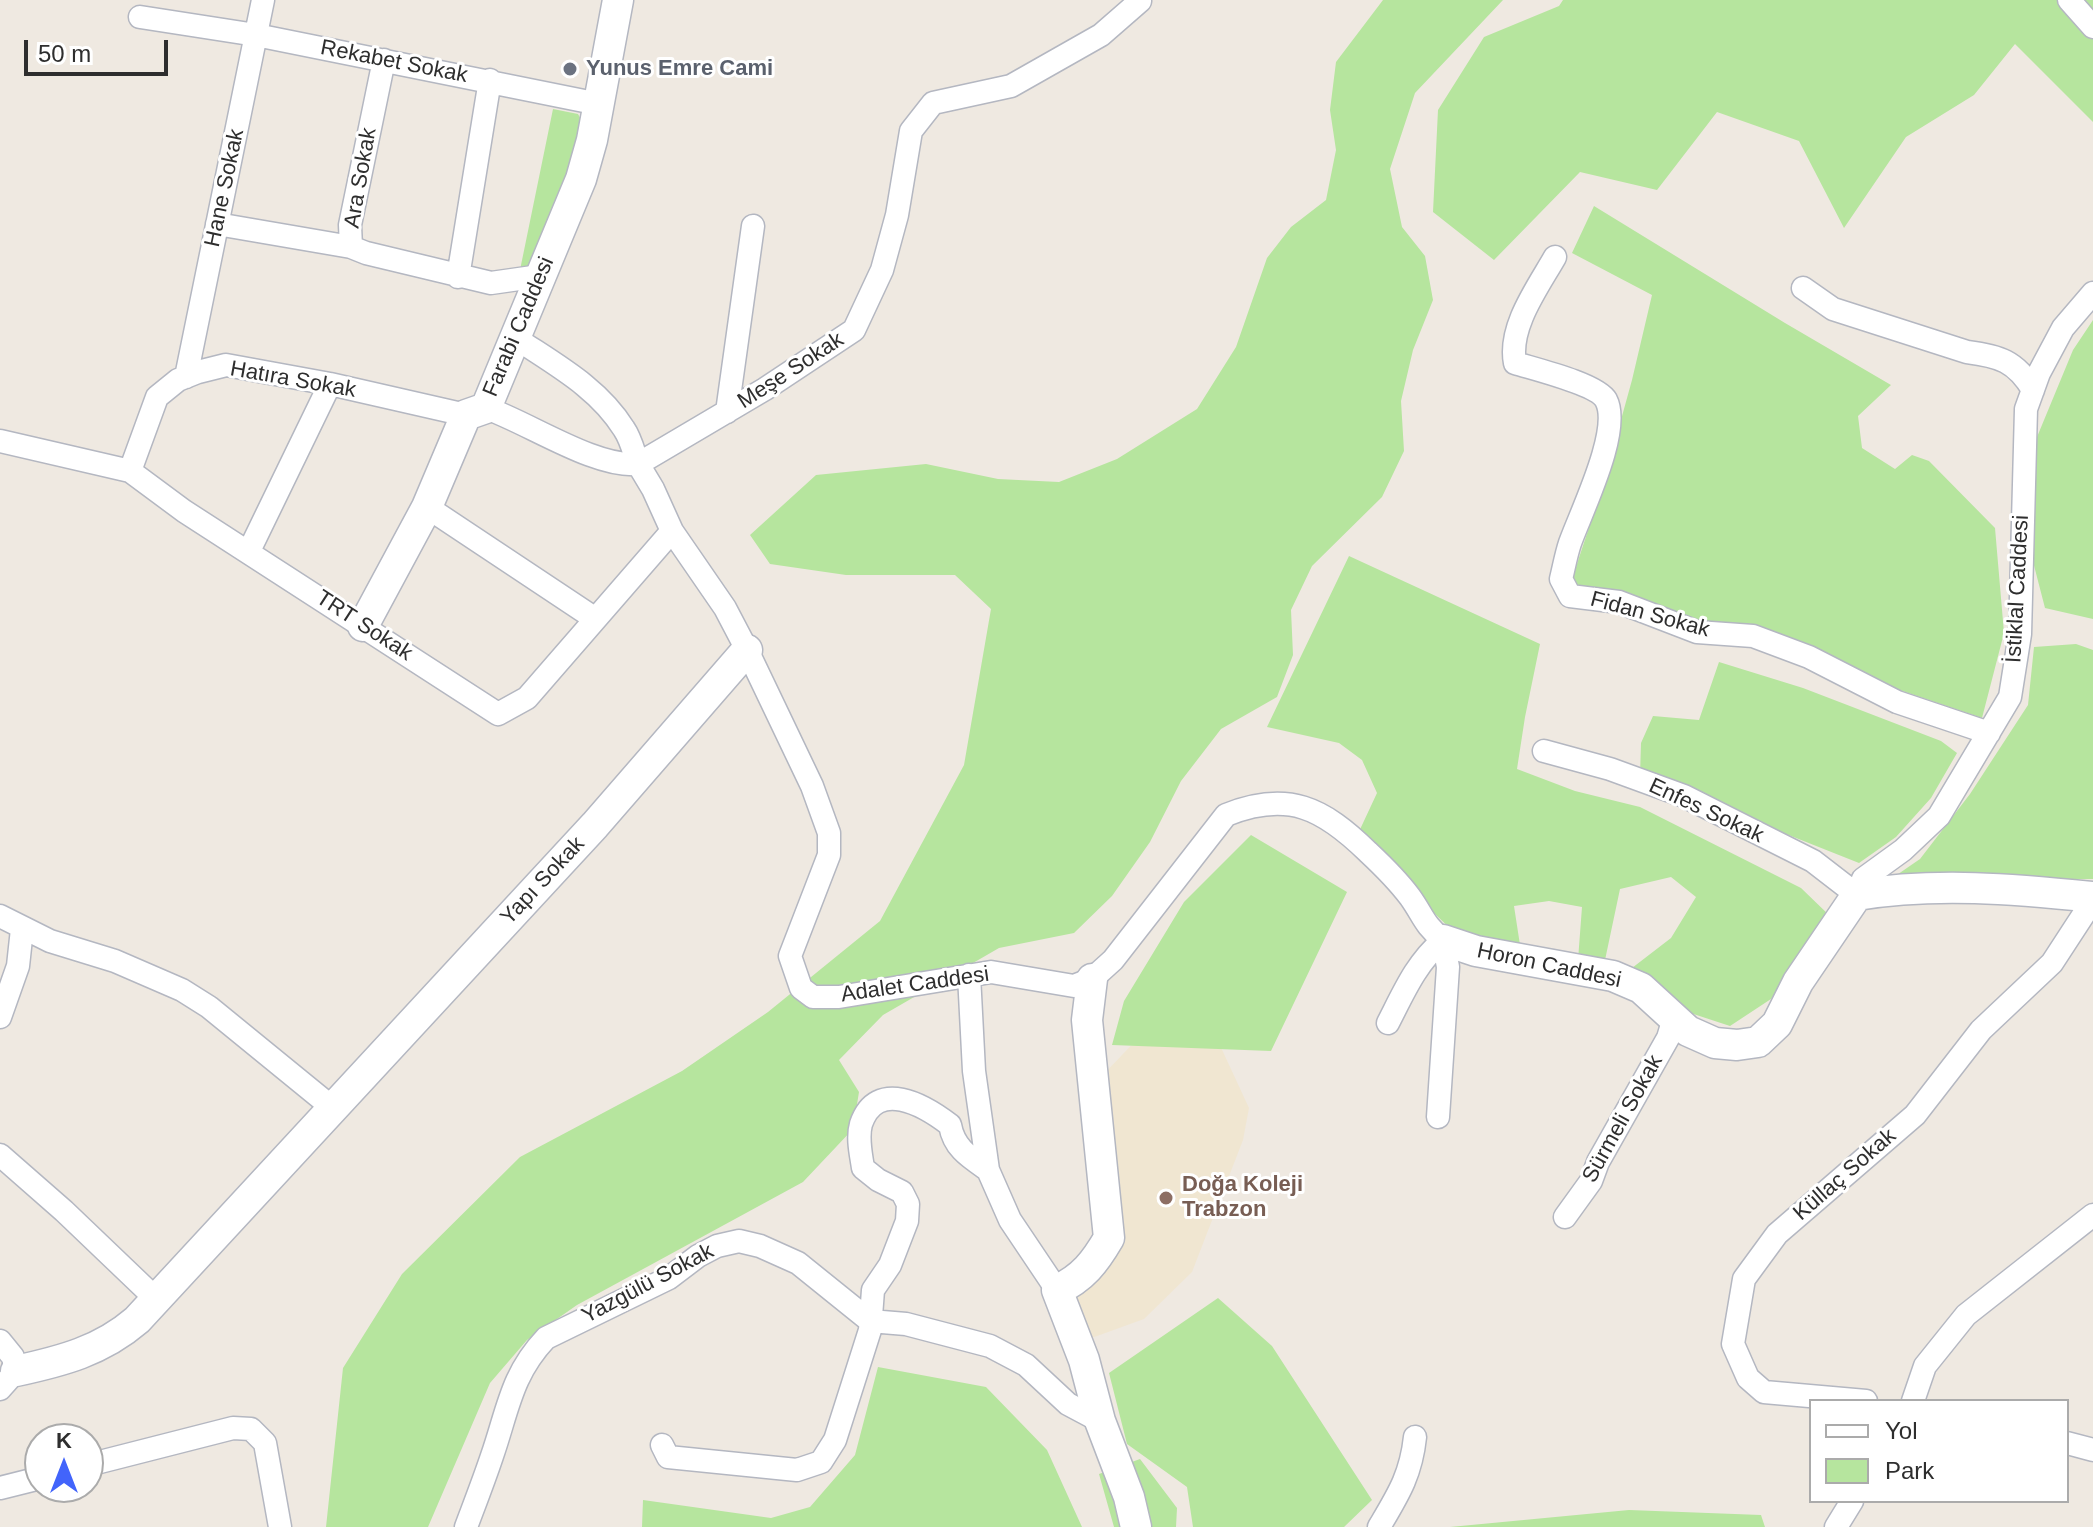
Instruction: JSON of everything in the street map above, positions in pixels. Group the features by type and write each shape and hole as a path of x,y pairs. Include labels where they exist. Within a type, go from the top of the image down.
{"street":[{"name":"Hane Sokak","path":"186,377 263,0"},
{"name":"Farabi Caddesi","path":"363,626 514,337 581,179 599,104 618,0"},
{"path":"2069,0 2093,27"},
{"name":"Meşe Sokak","path":"638,464 727,412 854,330 882,270 897,215 911,131 933,103 1011,86 1101,35 1140,1"},
{"name":"Rekabet Sokak","path":"140,17 256,35 599,104"},
{"name":"Ara Sokak","path":"384,60 350,225 351,247 458,277 491,283 540,276"},
{"path":"458,277 490,80"},
{"path":"217,224 351,247"},
{"path":"727,412 753,226"},
{"name":"Fidan Sokak","path":"1555,257 1528,305 1512,348 1515,363 1594,389 1606,400 1610,417 1607,444 1568,547 1561,579 1570,596 1619,602 1697,632 1753,636 1809,657 1897,702 1989,733"},
{"path":"1803,288 1833,309 2009,363 2022,371 2033,390"},
{"name":"İstiklal Caddesi","path":"1857,895 1863,879 1903,850 1939,816 2010,697 2020,634 2026,409 2063,328 2093,293"},
{"path":"476,411 513,417 585,452 623,466 638,464 626,432 607,406 578,379 514,337"},
{"name":"Hatıra Sokak","path":"130,471 157,397 186,377 226,365 476,411"},
{"path":"249,551 330,384"},
{"name":"TRT Sokak","path":"0,441 130,471 184,511 498,714 527,698 672,531"},
{"name":"Adalet Caddesi","path":"638,464 672,531 725,608 747,650 812,786 829,833 829,855 790,956 801,988 813,997 839,997 991,972 1074,986 1092,979"},
{"path":"427,507 594,618"},
{"name":"Yapı Sokak","path":"8,1380 78,1356 119,1336 334,1109 595,825 747,650"},
{"name":"Enfes Sokak","path":"1544,751 1610,769 1684,796 1813,861 1857,895"},
{"path":"1057,1290 1078,1280 1093,1265 1109,1238 1087,1020 1092,979 1113,960 1226,815 1250,805 1285,803 1312,808 1343,828 1385,868 1411,898 1429,929 1443,940 1448,967 1438,1117"},
{"path":"1857,895 1896,888 1955,887 2093,898"},
{"name":"Horon Caddesi","path":"1443,940 1476,951 1613,976 1641,988 1688,1031 1715,1043 1737,1045 1758,1042 1777,1024 1798,982 1857,895"},
{"name":"Küllaç Sokak","path":"1825,1398 1764,1392 1748,1378 1733,1344 1744,1279 1777,1234 1915,1115 1981,1030 2052,963 2093,898"},
{"path":"0,916 50,941 115,961 182,990 209,1007 334,1109"},
{"path":"0,1017 18,966 22,929"},
{"path":"1388,1023 1415,970 1443,940"},
{"path":"969,975 974,1071 988,1170 1010,1220 1057,1290 1084,1360 1100,1421 1129,1497 1136,1527"},
{"name":"Sürmeli Sokak","path":"1565,1217 1591,1181 1598,1162 1668,1038 1674,1018"},
{"path":"662,1445 668,1457 797,1470 821,1462 835,1440 870,1330 873,1290 890,1265 907,1221 908,1204 902,1192 863,1168 861,1125 869,1111 882,1100 895,1098 913,1101 950,1125 953,1140 962,1151 988,1170"},
{"path":"0,1155 155,1298"},
{"path":"1914,1399 1925,1366 1966,1315 2093,1215"},
{"name":"Yazgülü Sokak","path":"466,1527 517,1375 531,1353 546,1338 669,1278 717,1246 739,1241 760,1246 798,1263 870,1321"},
{"path":"870,1321 906,1324 990,1346 1026,1365 1068,1404 1100,1421"},
{"path":"0,1341 13,1357 8,1380"},
{"path":"104,1461 233,1428 251,1429 265,1443 280,1527"},
{"path":"1379,1527 1405,1483 1415,1437"},
{"path":"2069,1444 2093,1450"},
{"path":"0,1488 24,1482"},
{"path":"1832,1503 1835,1527"},
{"path":"1835,1527 1851,1503"}],"shaded area":[{"name":"Doğa Koleji Trabzon","path":"1166,1009 1218,1041 1249,1108 1243,1140 1192,1272 1144,1319 1086,1340 1067,1292 1113,1230 1100,1078"}],"green space":[{"path":"1383,0 1503,0 1415,93 1390,169 1402,227 1425,256 1433,300 1413,350 1401,401 1404,451 1382,497 1312,566 1291,610 1293,655 1277,697 1221,729 1181,781 1150,842 1112,896 1074,933 999,948 883,1015 839,1060 859,1092 853,1129 803,1182 577,1305 527,1340 490,1383 428,1527 326,1527 343,1368 402,1274 520,1157 682,1071 768,1012 880,921 964,765 991,609 955,575 846,575 770,564 750,535 816,475 926,464 998,479 1059,482 1117,459 1197,409 1236,347 1267,258 1291,227 1326,200 1336,150 1330,110 1336,62"},
{"path":"1563,0 2093,0 2093,122 2015,44 1974,95 1906,137 1844,228 1799,141 1717,112 1657,190 1580,172 1494,260 1433,212 1438,110 1484,37 1559,6"},
{"path":"553,109 578,114 586,129 535,270 520,270"},
{"path":"1594,206 1891,385 1858,416 1862,448 1895,469 1912,455 1929,461 1995,528 2004,633 1982,718 1646,604 1576,596 1572,579 1603,485 1652,295 1572,253"},
{"path":"2093,320 2093,619 2045,608 2030,550 2037,437 2073,350"},
{"path":"1349,556 1540,644 1517,769 1575,791 1640,807 1801,888 1830,916 1771,999 1730,1026 1666,1005 1632,968 1671,938 1696,897 1671,877 1620,889 1605,960 1578,960 1582,907 1549,901 1514,906 1520,945 1460,938 1356,838 1377,793 1362,760 1339,743 1267,727"},
{"path":"2076,644 2093,650 2093,879 1888,881 1920,859 1970,794 2028,705 2034,647"},
{"path":"1719,662 1803,688 1941,741 1957,753 1931,798 1896,837 1859,863 1640,776 1641,743 1653,716 1699,720"},
{"path":"1251,835 1347,892 1271,1051 1112,1045 1124,1001 1184,902"},
{"path":"1218,1298 1272,1346 1372,1500 1344,1527 1193,1527 1187,1487 1127,1444 1109,1373"},
{"path":"878,1367 986,1387 1047,1450 1082,1527 642,1527 643,1500 771,1518 810,1507 855,1455"},
{"path":"1140,1459 1177,1508 1176,1527 1114,1527 1099,1474"},
{"path":"1629,1510 1761,1515 1765,1527 1450,1527"}],"place":[{"name":"Yunus Emre Cami","path":"570,69"},
{"name":"Doğa Koleji Trabzon","path":"1166,1198"}]}
